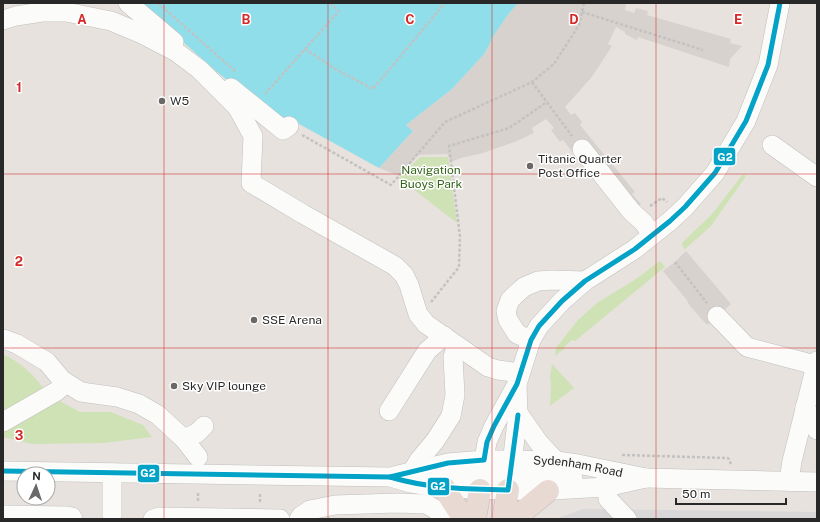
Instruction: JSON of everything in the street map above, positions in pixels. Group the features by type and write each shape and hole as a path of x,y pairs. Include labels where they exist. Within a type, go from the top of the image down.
{"highway":[{"path":"475,519 482,475"},
{"path":"503,519 510,475"},
{"path":"444,488 464,519"},
{"path":"514,519 548,491"}],"street":[{"path":"128,3 176,44 283,130 289,126"},
{"path":"451,341 455,395 451,416 436,441 423,455 415,475 482,475 488,442 494,426 518,378 531,340 539,326 562,301 585,281 635,249 652,236 685,207 715,174 746,121 768,65 780,3"},
{"path":"3,20 16,16 42,12 66,12 111,21 142,34 175,51 199,69 237,107 253,136 251,183 396,266 404,275 409,285 418,314 426,324 488,367 518,378"},
{"path":"772,145 817,177"},
{"path":"582,149 631,211 644,223 652,236"},
{"path":"531,340 517,334 508,320 506,311 510,300 524,287 538,281 585,281"},
{"path":"717,316 747,347 778,357 816,363 792,461 789,481"},
{"path":"3,339 17,344 47,362 62,380 81,392 117,397 139,404 158,415 184,438 198,457"},
{"path":"389,411 427,351 451,341"},
{"path":"518,378 518,413 510,475 610,480 608,499 627,519"},
{"path":"3,422 57,391 66,383"},
{"path":"805,407 817,430"},
{"path":"518,413 539,443 556,461"},
{"path":"184,438 197,433 204,426"},
{"name":"Sydenham Road","path":"3,471 390,477 415,475 444,488 482,475 510,475 556,461 610,480"},
{"path":"112,473 112,519"},
{"name":"Sydenham Road","path":"482,475 510,475 548,491 610,480 646,478 817,482"},
{"path":"299,519 310,510 335,505 397,503 426,504 435,509 446,519"},
{"path":"3,515 67,516 72,517 73,519"},
{"path":"153,519 160,517 280,519"}],"path":[{"path":"158,3 240,76"},
{"path":"264,96 339,11 330,3"},
{"path":"305,49 337,70 373,89 445,3"},
{"path":"289,126 305,137 391,185 445,122 532,82 554,64 579,25 584,3"},
{"path":"582,12 703,50"},
{"path":"532,82 582,149"},
{"path":"420,317 460,267 460,237 449,146 509,128 547,102"},
{"path":"675,262 717,316"},
{"path":"618,455 728,458"}],"shaded area":[{"path":"518,3 626,3 625,10 634,13 636,8 648,11 647,15 731,39 730,43 742,46 730,59 729,67 638,37 637,40 625,34 625,32 616,27 608,44 612,46 591,78 565,107 571,115 575,113 582,122 580,125 635,192 632,194 641,204 631,211 600,187 563,140 560,142 551,130 554,128 546,119 532,128 534,133 517,141 483,153 451,162 447,154 418,155 400,176 379,168 413,131 406,125 452,89 485,53 494,35"},
{"path":"686,251 731,304 707,325 663,271"},
{"path":"583,509 817,512 817,519 556,519"}],"green space":[{"name":"Navigation Buoys Park","path":"420,157 448,157 457,223 399,178"},
{"path":"743,174 746,176 711,226 684,250 682,243 712,214"},
{"path":"660,261 665,267 575,341 572,340 555,356 556,348 578,320 597,303 636,279"},
{"path":"3,354 26,369 44,389 3,413"},
{"path":"552,364 574,388 550,406 550,376"},
{"path":"56,399 80,412 111,412 143,425 152,437 103,443 32,444 3,437 3,429"}],"water":[{"path":"139,3 518,3 494,35 485,53 452,89 406,125 413,131 379,168 290,119 284,126 217,72"}],"transit line":[{"name":"G2","path":"390,477 448,463 484,460 487,442 517,384 531,340 539,326 562,301 585,281 635,249 670,221 685,207 715,173 746,121 768,65 780,3"},
{"name":"G2","path":"3,471 390,477 434,486 463,489 508,490 518,415"}],"place":[{"name":"W5","path":"162,101"},
{"name":"Titanic Quarter Post Office","path":"530,166"},
{"name":"SSE Arena","path":"254,320"},
{"name":"Sky VIP lounge","path":"174,386"}]}
